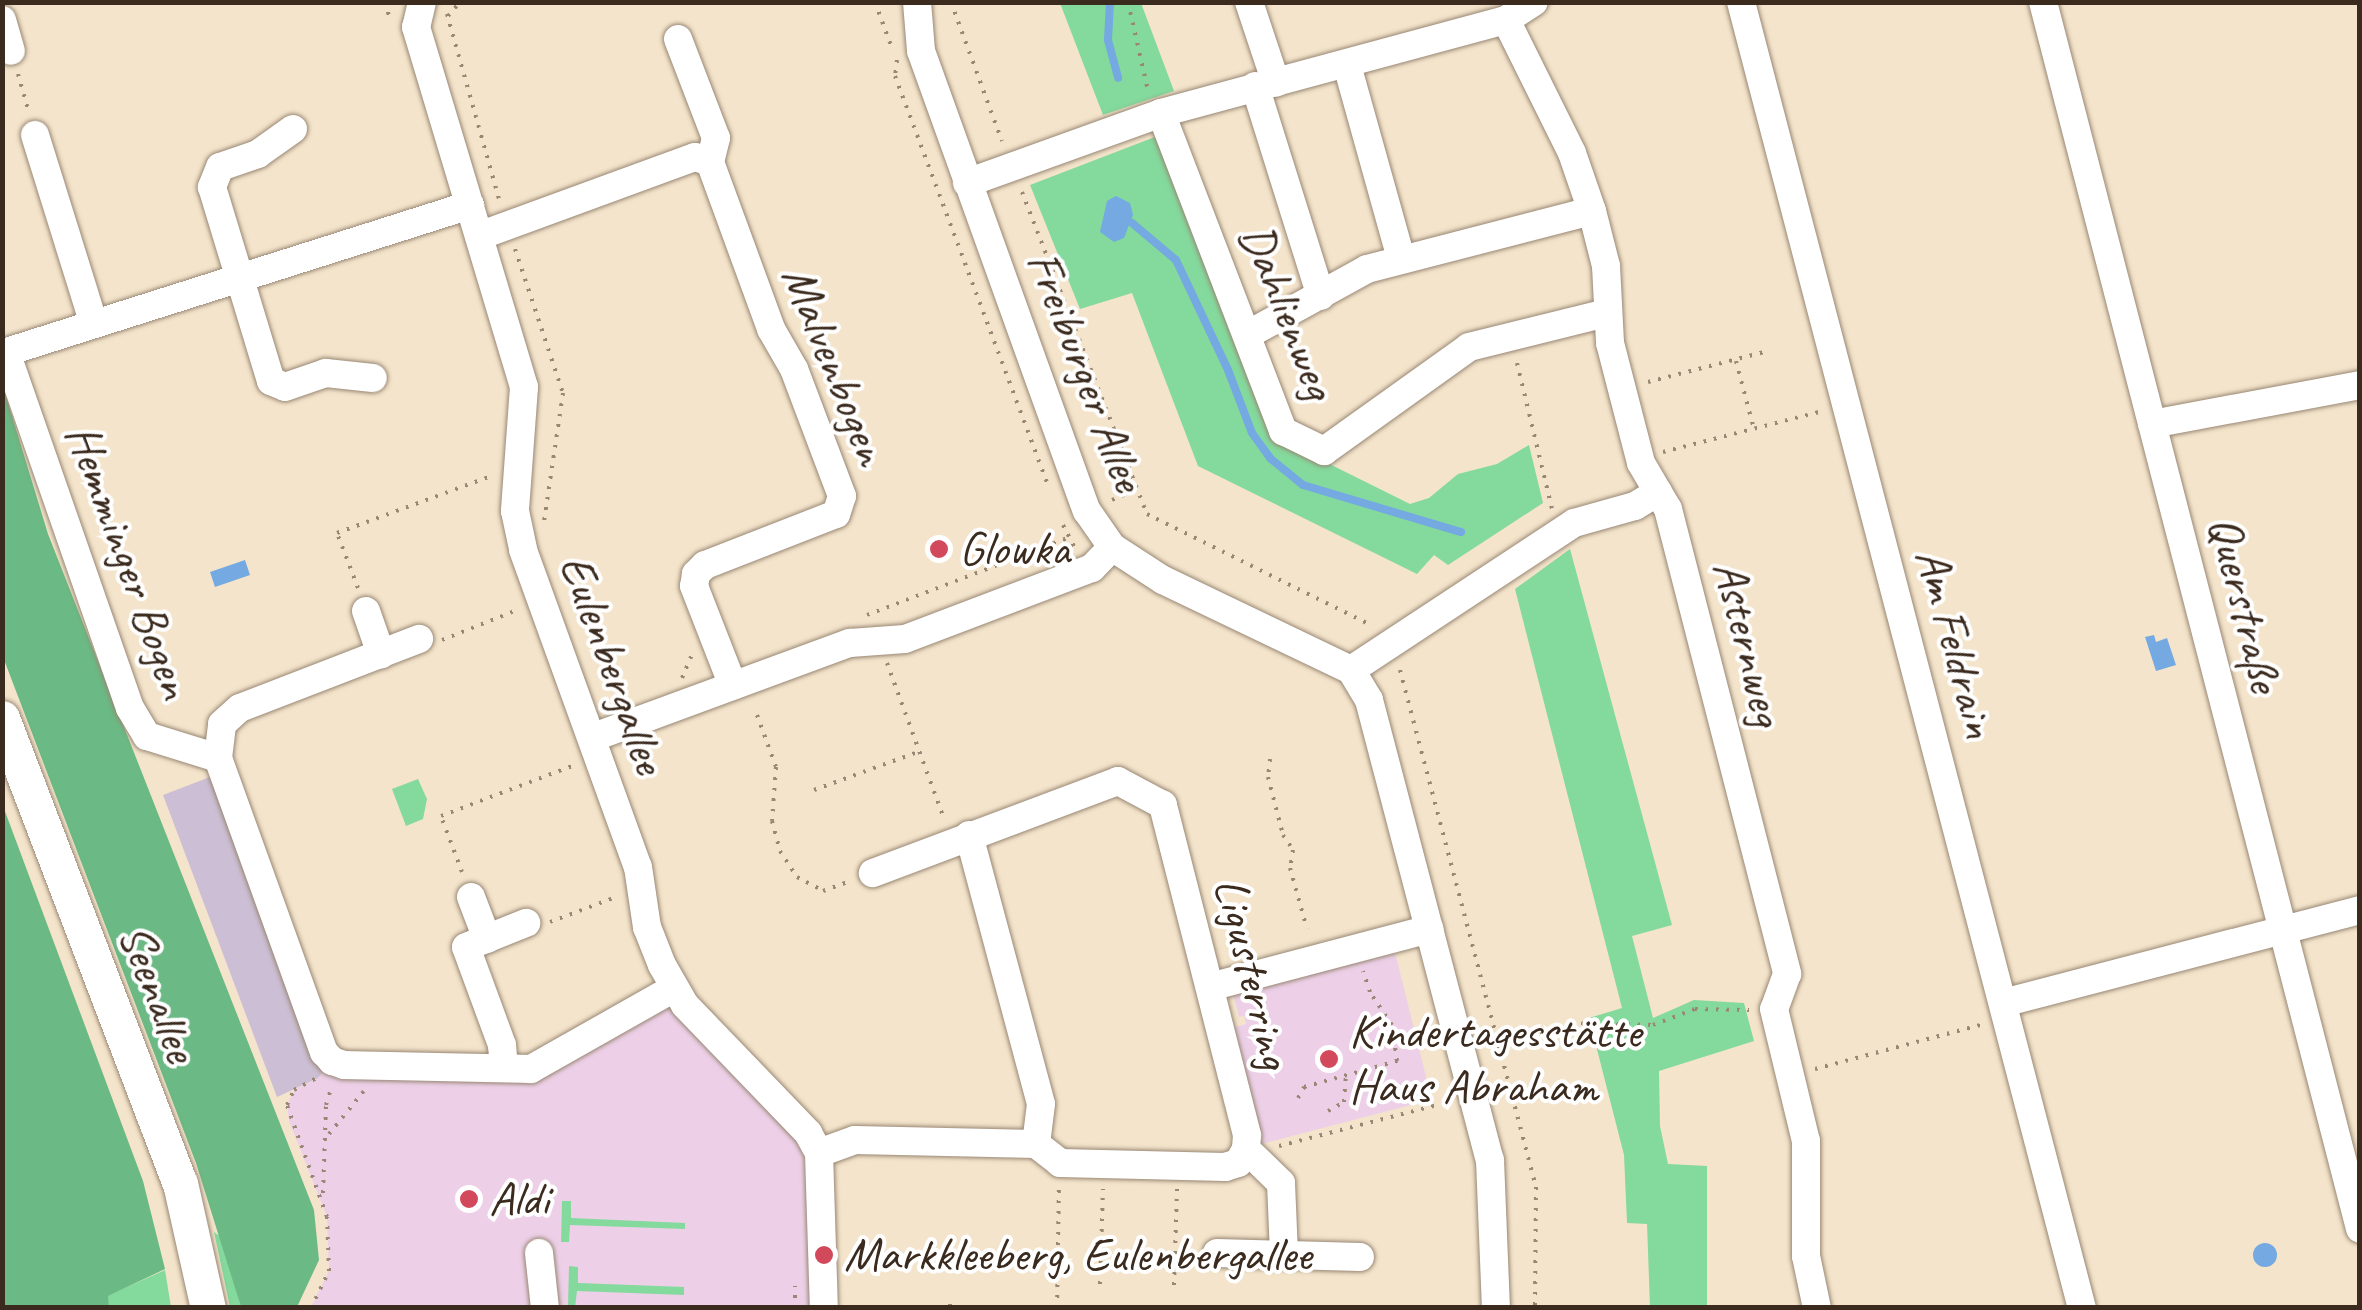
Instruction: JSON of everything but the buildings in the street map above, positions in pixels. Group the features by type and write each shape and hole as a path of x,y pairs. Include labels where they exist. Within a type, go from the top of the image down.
{"main road":[{"name":"Seenallee","path":"2,718 180,1182 208,1308"}],"street":[{"name":"Eulenbergallee","path":"422,2 416,27 524,388 515,511 522,550 597,746 643,887 648,926 674,988 708,1029 808,1132 819,1153"},
{"name":"Freiburger Allee","path":"917,2 921,51 1087,510 1112,547 1164,580 1351,670"},
{"path":"1249,2 1266,85 1321,296"},
{"path":"967,184 1160,112 1506,20 1534,2"},
{"name":"Am Feldrain","path":"1741,2 2082,1308"},
{"name":"Querstraße","path":"2043,2 2360,1229"},
{"path":"2,20 12,50"},
{"name":"Asternweg","path":"1506,20 1572,153 1592,210 1606,266 1606,313 1641,463 1668,510 1788,974 1774,1009 1806,1141 1806,1256 1817,1308"},
{"name":"Malvenbogen","path":"678,39 716,138 710,162 771,329 794,369 842,496 836,514 704,564 696,574 694,586 729,676"},
{"path":"1347,65 1400,258"},
{"name":"Dahlienweg","path":"1160,112 1283,431 1324,451 1469,346 1606,313"},
{"path":"294,129 258,154 220,167 212,186 271,381 286,387 326,374 372,378"},
{"path":"35,135 93,321"},
{"path":"479,236 694,156 710,162"},
{"name":"Hemminger Bogen","path":"218,758 147,736 130,708 6,352 93,321 470,205"},
{"path":"1247,336 1366,269 1592,210"},
{"path":"2152,424 2360,385"},
{"path":"1496,1308 1490,1160 1369,700 1351,670 1574,523 1634,506 1658,492"},
{"path":"597,746 729,676 850,644 905,639 1092,568 1112,547"},
{"path":"366,611 381,654"},
{"path":"419,639 240,708 222,724 218,758 324,1052 344,1065 543,1066 674,988"},
{"name":"Ligusterring","path":"873,873 1118,781 1163,805 1247,1135 1246,1149"},
{"path":"961,839 1041,1104 1036,1144"},
{"path":"471,897 487,939"},
{"path":"2004,1004 2360,910"},
{"path":"504,1068 502,1045 466,947 526,923"},
{"path":"1210,987 1429,929"},
{"path":"824,1308 819,1153 855,1140 1036,1144 1060,1163 1177,1166 1225,1167 1238,1163 1246,1149 1281,1184 1284,1255"},
{"path":"539,1253 545,1308"},
{"path":"1217,1254 1360,1257"}],"path":[{"path":"448,16 460,2"},
{"path":"875,2 896,60 895,76 1048,486"},
{"path":"1128,2 1145,84 1160,112"},
{"path":"12,50 35,135"},
{"path":"1510,336 1558,533"},
{"path":"1648,382 1768,351"},
{"path":"1735,360 1754,429"},
{"path":"1641,463 1661,453 1847,405"},
{"path":"366,611 337,534 495,474 518,478"},
{"path":"1062,521 1068,538 1092,568"},
{"path":"860,617 1068,538"},
{"path":"419,639 422,647 543,601"},
{"path":"492,612 495,620"},
{"path":"878,642 919,752 961,839"},
{"path":"696,646 680,684 729,676"},
{"path":"757,715 776,767 772,822 780,851 798,877 823,891 873,873"},
{"path":"471,897 441,816 597,746"},
{"path":"814,790 919,752"},
{"path":"1270,759 1268,777 1282,834 1294,850 1290,868 1307,929"},
{"path":"526,923 528,929 643,887"},
{"path":"596,897 598,904"},
{"path":"1298,1098 1304,1087 1397,1061 1399,1052 1384,1008 1370,992 1362,968 1346,951"},
{"path":"1792,1076 1995,1022 2004,1004"},
{"path":"1500,1045 1585,1022 1653,1025 1695,1009 1774,1009"},
{"path":"1328,1111 1344,1102 1346,1076"},
{"path":"311,1308 329,1271 323,1198 326,1105 333,1084"},
{"path":"328,1134 372,1084 352,1084"},
{"path":"294,1090 287,1105 289,1121 323,1198"},
{"path":"1246,1149 1263,1150 1473,1096"},
{"path":"1058,1308 1060,1163"},
{"path":"1100,1284 1104,1164"},
{"path":"1174,1284 1177,1166"},
{"path":"795,1308 796,1275"}],"shaded area":[{"path":"223,772 332,1061 318,1078 277,1097 163,795"},
{"name":"Kindertagesstätte Haus Abraham","path":"1390,932 1429,1089 1426,1101 1261,1144 1229,1029 1246,1024 1244,1016 1239,1017 1229,977"},
{"path":"674,988 808,1133 824,1307 311,1307 329,1271 327,1217 289,1121 287,1105 294,1090 318,1078 332,1061 531,1069"}],"green space":[{"path":"1060,3 1141,3 1174,91 1103,115"},
{"path":"1160,135 1273,436 1410,504 1429,498 1458,474 1497,464 1529,445 1543,503 1448,565 1434,555 1417,574 1198,466 1132,293 1080,309 1030,185"},
{"path":"2,383 48,534 314,1210 319,1260 297,1307 241,1307 196,1163 3,657"},
{"path":"1570,549 1672,925 1632,936 1653,1018 1694,1000 1744,1003 1754,1041 1659,1071 1660,1126 1668,1164 1707,1166 1707,1307 1650,1307 1647,1224 1627,1223 1624,1155 1589,1018 1622,1008 1515,589"},
{"path":"418,779 427,799 423,819 406,826 392,789"},
{"path":"3,806 143,1181 165,1269 108,1296 109,1307 3,1307"},
{"path":"562,1201 571,1201 571,1218 685,1223 685,1229 570,1225 569,1242 561,1242"},
{"path":"214,1232 221,1237 241,1307 230,1307"},
{"path":"569,1266 578,1267 578,1283 684,1287 684,1295 577,1291 575,1307 568,1307"},
{"path":"165,1270 171,1307 109,1307 107,1296"}],"water":[{"path":"1116,196 1130,203 1133,215 1124,238 1114,242 1100,232 1107,201"},
{"path":"245,560 250,575 215,587 210,572"},
{"path":"2154,635 2156,642 2167,638 2176,665 2156,671 2145,637"},
{"path":"2260,1243 2270,1243 2277,1255 2270,1267 2260,1267 2253,1260 2253,1250"}],"waterway":[{"path":"1110,2 1108,40 1118,78"},
{"path":"1132,223 1176,260 1228,370 1252,433 1271,459 1303,485 1461,532"}],"place":[{"name":"Glowka","path":"939,549"},
{"name":"Kindertagesstätte Haus Abraham","path":"1329,1059"},
{"name":"Aldi","path":"469,1199"},
{"name":"Markkleeberg, Eulenbergallee","path":"824,1255"}]}
